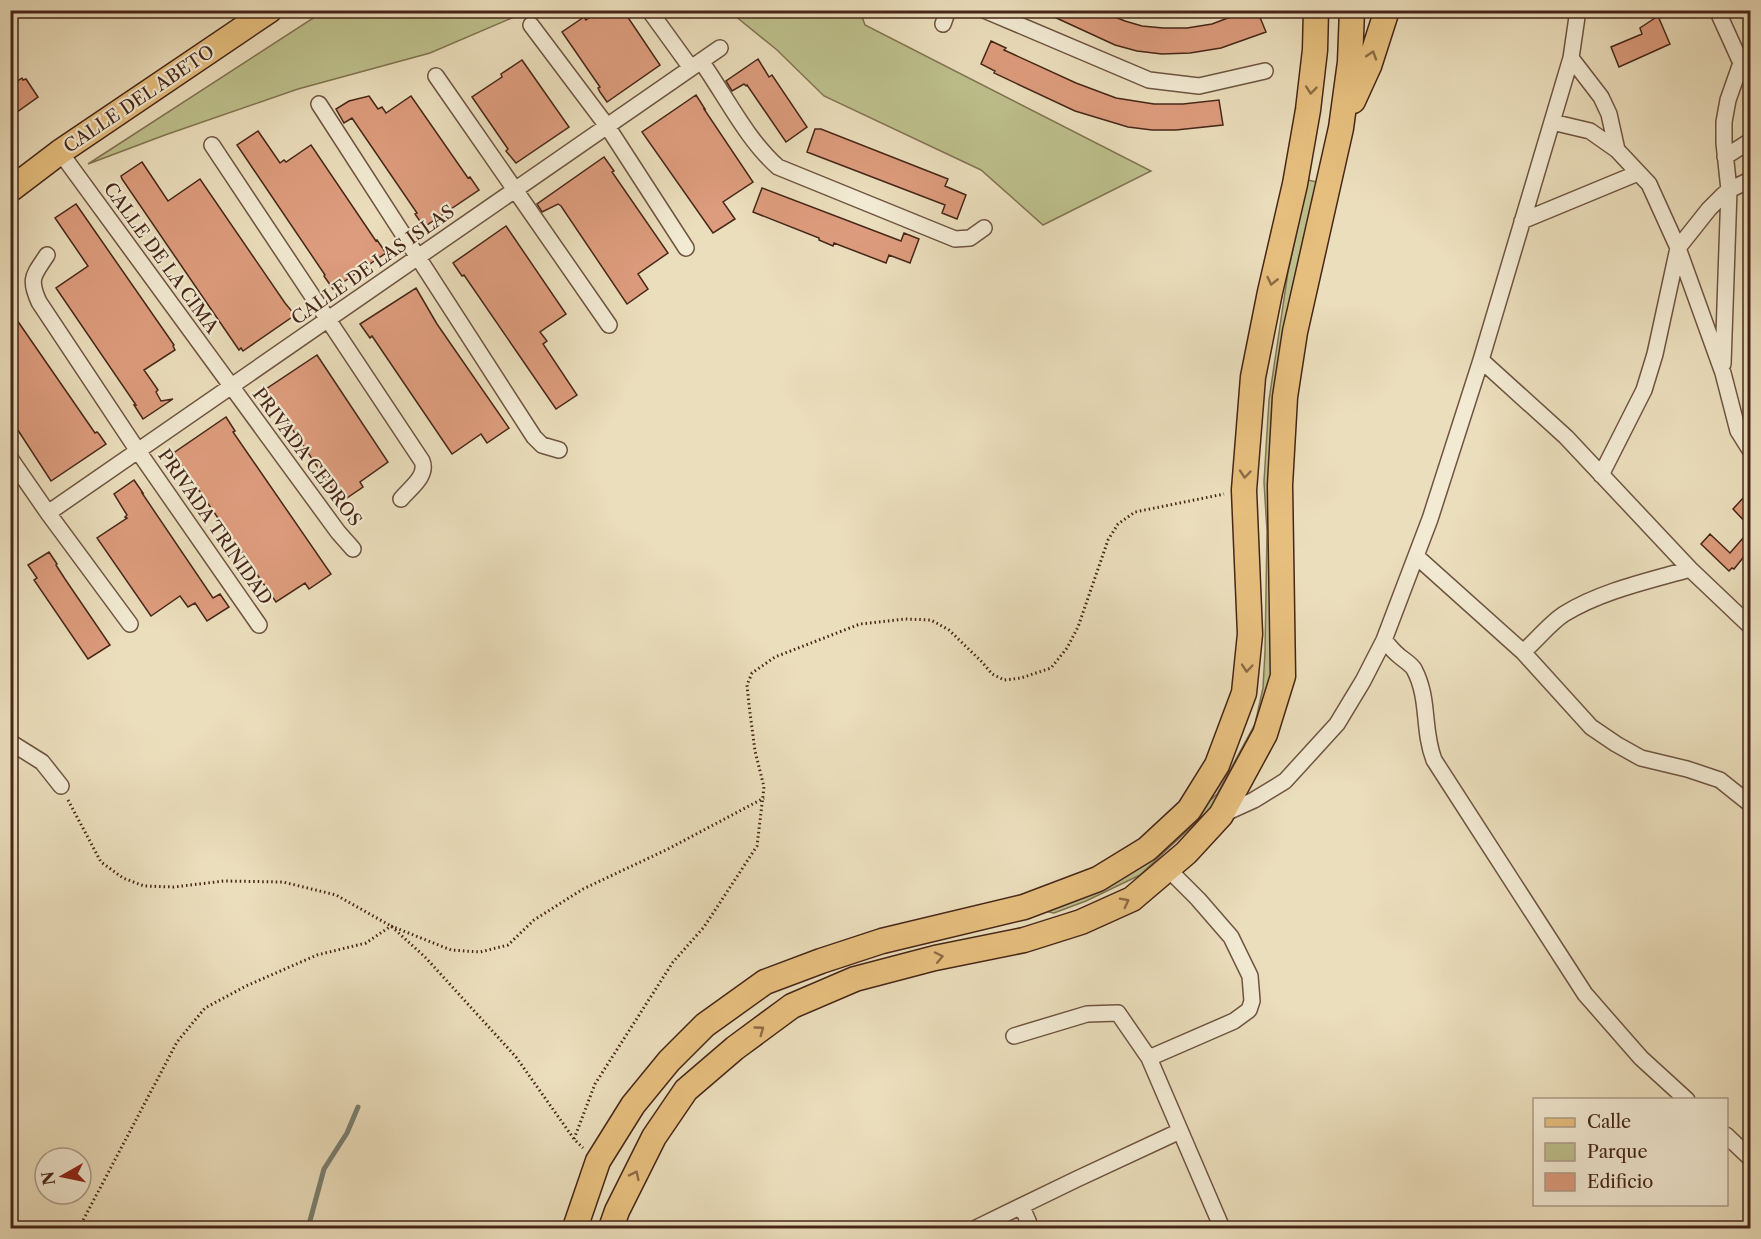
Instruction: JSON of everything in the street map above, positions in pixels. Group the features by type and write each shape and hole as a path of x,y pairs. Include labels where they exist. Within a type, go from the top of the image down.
{"main road":[{"name":"CALLE DEL ABETO","path":"10,190 60,152 270,10"},
{"path":"1303,10 1310,24 1315,50"},
{"path":"575,1228 598,1161 633,1105 669,1061 705,1025 765,982 882,941 1024,907 1098,879 1147,849 1189,810 1217,765 1244,693 1250,634 1244,490 1253,377 1295,184 1308,110 1315,50 1316,10"},
{"path":"611,1228 617,1211 654,1137 686,1090 735,1048 792,1006 855,979 935,958 1024,940 1082,922 1132,899 1186,853 1221,815 1265,734 1283,676 1280,485 1285,397 1295,332 1341,128 1350,62 1352,10"},
{"path":"1341,128 1369,66 1387,10"},
{"path":"1024,907 1024,940"}],"street":[{"path":"649,10 696,65 754,141 778,167 956,239 970,238 984,228"},
{"path":"984,10 1149,80 1199,86 1265,71"},
{"path":"1221,815 1254,800 1285,781 1337,724 1384,640 1430,519 1481,360 1571,58 1578,10"},
{"path":"1718,10 1750,78"},
{"path":"531,25 607,126 686,248"},
{"name":"CALLE DE LAS ISLAS","path":"48,513 720,48"},
{"path":"1571,58 1601,98 1609,114 1617,150"},
{"path":"1723,372 1729,190 1724,122 1728,100 1741,63"},
{"path":"436,76 609,325"},
{"path":"319,104 534,437 542,445 559,450"},
{"path":"1552,122 1590,130 1617,150 1648,184 1678,248 1723,372 1738,431 1750,450"},
{"path":"1725,157 1750,141"},
{"path":"212,145 422,461 425,468 423,475 401,499"},
{"name":"CALLE DE LA CIMA","path":"60,152 231,387"},
{"path":"1522,221 1638,173"},
{"path":"1601,475 1644,390 1655,354 1678,248 1709,209 1729,190 1750,180"},
{"name":"PRIVADA TRINIDAD","path":"48,255 33,276 33,288 39,302 138,451 260,625"},
{"path":"1481,360 1566,437 1690,569 1750,626"},
{"name":"PRIVADA CEDROS","path":"231,387 353,549"},
{"path":"10,458 130,624"},
{"path":"1416,556 1523,652 1591,727 1641,758 1720,780 1750,804"},
{"path":"1523,652 1563,615 1587,603 1643,582 1690,569"},
{"path":"1384,640 1413,667 1424,693 1426,734 1434,760 1585,994 1641,1058 1685,1098"},
{"path":"10,742 42,762 61,786"},
{"path":"1149,1058 1234,1021 1249,1010 1252,1001 1250,976 1231,937 1167,868"},
{"path":"1014,1036 1087,1014 1118,1013 1149,1058 1222,1228"},
{"path":"976,1228 1180,1131"},
{"path":"1728,1137 1750,1158"},
{"path":"1022,1207 1032,1228"}],"path":[{"path":"574,1139 595,1084 673,962 704,927 757,846 764,787 756,751 747,685 752,673 775,657 860,624 905,619 932,621 949,630 992,674 1004,680 1021,678 1051,668 1067,648 1078,627 1108,540 1118,524 1135,512 1244,490"},
{"path":"61,786 101,862 123,879 144,886 174,887 224,881 283,882 336,895 391,926 451,950 480,952 508,945 534,920 584,889 668,849 764,798"},
{"path":"391,926 426,958 516,1058 574,1139 598,1161"},
{"path":"80,1228 177,1042 205,1008 246,986 317,954 366,943 391,926"}],"green space":[{"path":"324,11 528,11 430,53 298,89 88,164"},
{"path":"729,11 860,11 865,25 1151,171 1043,225 981,170 824,96 777,50"},
{"path":"1308,180 1321,183 1282,358 1276,650 1260,729 1224,796 1140,875 1086,901 1054,913 1044,911 1133,870 1217,794 1255,724 1263,688 1265,652 1267,531 1264,482 1269,400 1288,272"}],"building":[{"path":"600,10 623,10 660,65 607,102 598,88 600,87 562,32 584,17 586,20"},
{"path":"1039,10 1097,10 1142,26 1187,28 1212,24 1249,10 1257,10 1266,32 1221,48 1190,53 1162,54 1115,45"},
{"path":"1658,16 1670,44 1619,67 1611,47 1642,34 1640,28"},
{"path":"991,41 1006,48 1004,50 1076,83 1116,98 1154,104 1219,100 1223,125 1152,130 1128,127 1075,111 994,73 995,71 981,64"},
{"path":"758,59 769,77 772,75 807,127 786,142 747,85 744,84 732,91 726,81"},
{"path":"522,60 569,127 516,163 472,97"},
{"path":"22,78 26,79 38,97 10,117 10,86"},
{"path":"696,95 753,182 723,202 735,219 713,233 642,132"},
{"path":"369,96 378,109 382,107 386,113 411,96 468,178 470,177 479,190 424,227 415,214 417,213 352,118 344,123 336,109 349,101"},
{"path":"815,129 821,129 948,179 945,186 966,195 957,219 942,213 945,205 807,152"},
{"path":"258,131 280,163 284,160 286,162 311,145 386,253 333,289 237,145"},
{"path":"604,157 668,253 638,274 648,289 627,304 561,206 558,204 542,212 537,204"},
{"path":"142,162 168,201 200,179 295,315 243,351 241,348 239,350 122,179 121,176"},
{"path":"762,188 901,241 904,233 919,239 910,263 889,255 886,263 834,243 833,246 819,238 753,212"},
{"path":"76,204 174,345 175,350 144,370 158,390 156,392 161,401 173,399 143,419 134,405 136,405 56,288 88,266 55,218"},
{"path":"506,226 566,314 540,332 547,341 543,344 577,395 556,409 464,275 462,276 453,263"},
{"path":"416,288 437,324 509,428 487,443 481,434 452,454 372,336 370,338 360,324"},
{"path":"10,310 95,433 99,434 106,444 51,481 10,418"},
{"path":"317,355 388,462 360,482 363,487 341,502 288,423 263,391"},
{"path":"226,417 235,431 233,432 331,574 309,589 305,583 276,602 172,454"},
{"path":"134,480 213,598 220,594 229,607 207,621 195,603 188,607 180,596 151,616 97,538 127,518 114,494"},
{"path":"1743,498 1750,505 1750,527 1733,509"},
{"path":"1750,530 1750,549 1734,569 1729,571 1701,544 1710,534 1730,553"},
{"path":"49,552 110,645 88,659 34,580 37,578 28,565"}],"waterway":[{"path":"308,1228 324,1169 347,1133 358,1107"}]}
